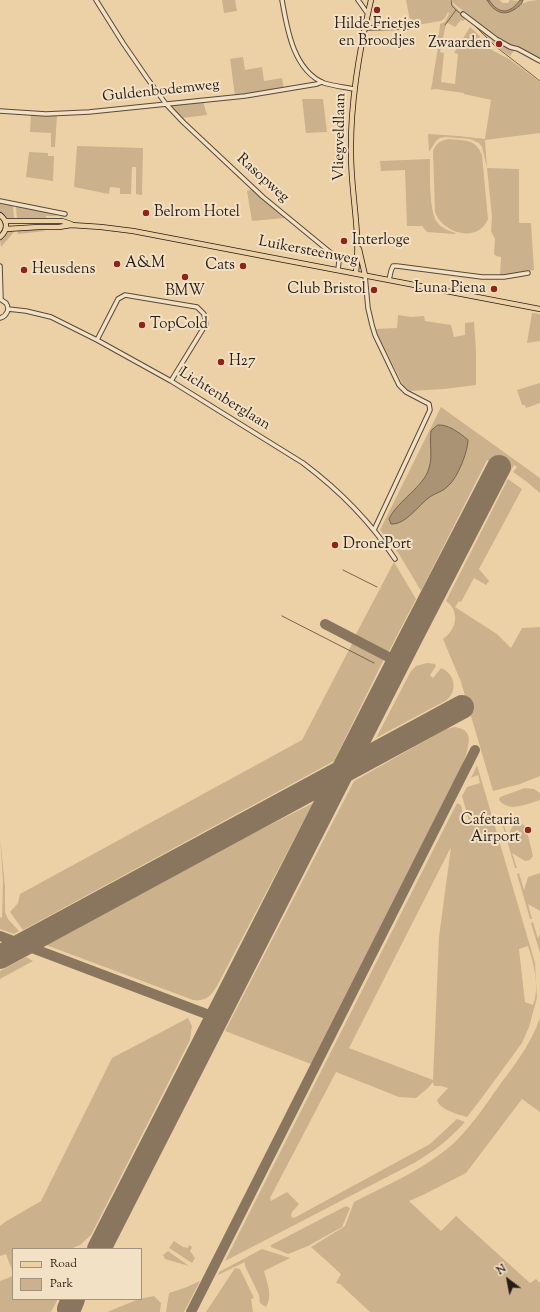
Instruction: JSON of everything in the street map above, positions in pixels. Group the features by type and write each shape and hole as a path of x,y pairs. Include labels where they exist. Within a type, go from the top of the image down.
{"main road":[{"name":"Vliegveldlaan","path":"356,274 358,247 350,155 351,120 358,62 371,0"},
{"path":"0,214 5,221 6,229 0,237"},
{"name":"Luikersteenweg","path":"5,221 58,220 72,225"},
{"name":"Luikersteenweg","path":"6,229 59,227 72,225 101,226 540,309"},
{"name":"Vliegveldlaan","path":"358,247 361,254 365,275"}],"street":[{"path":"96,0 130,54 166,104"},
{"path":"282,0 289,38 294,50 307,70 322,82 354,88"},
{"path":"358,0 368,14"},
{"path":"464,14 486,32 503,43 540,61"},
{"path":"364,28 411,27"},
{"name":"Guldenbodemweg","path":"0,111 30,114 59,114 245,96 322,82"},
{"name":"Rasopweg","path":"166,104 263,197 336,257 340,261 338,270"},
{"path":"0,201 65,214"},
{"path":"0,266 1,299 6,303 8,309 6,315 0,318"},
{"path":"389,280 390,271 393,266 482,277 504,277 528,273"},
{"path":"365,275 370,320 378,341 402,389 429,404 430,410 374,530"},
{"path":"97,340 118,299 125,295 197,307 204,314 206,324 172,381"},
{"name":"Lichtenberglaan","path":"8,309 26,311 51,317 97,340 172,381 303,463 345,498 374,530 395,559"}],"green space":[{"path":"222,0 235,0 237,11 224,13"},
{"path":"406,0 449,0 466,18 463,21 461,20 455,27 448,23 446,24 440,52 444,53 441,82 455,84 458,54 454,53 470,27 480,36 479,39 492,50 509,59 540,82 540,133 485,140 487,168 482,147 479,143 470,139 440,138 436,141 429,152 428,134 485,139 491,100 464,93 435,89 431,90 438,47 431,46 432,35 439,35 440,24 445,22 449,14 448,12 445,18 441,21 411,26"},
{"path":"451,0 487,0 496,11 504,13 526,2 540,0 540,59 497,38"},
{"path":"489,0 499,0 503,3 508,3 510,0 520,1 512,8 504,11 497,8"},
{"path":"466,18 515,49 510,56 497,47"},
{"path":"243,57 245,70 262,67 264,81 282,78 284,89 235,96 230,59"},
{"path":"302,99 323,99 327,132 306,133"},
{"path":"203,101 207,115 182,118 169,104"},
{"path":"31,115 57,115 55,147 51,147 51,133 30,132"},
{"path":"449,139 469,141 476,146 482,155 488,219 483,227 469,233 460,233 452,230 439,219 435,212 433,151 439,142"},
{"path":"77,146 143,148 142,195 136,194 136,167 132,167 131,194 120,194 120,188 110,187 109,194 74,187"},
{"path":"29,152 48,153 48,156 54,156 53,181 26,177"},
{"path":"430,159 430,192 434,217 441,226 456,233 455,234 427,232 422,226 407,226 405,170 381,171 380,161"},
{"path":"487,168 519,169 519,223 531,223 534,270 500,276 501,257 494,254 495,239 491,231 492,217"},
{"path":"253,189 285,218 252,221 247,191"},
{"path":"0,202 13,205 14,219 7,219 0,213"},
{"path":"17,206 51,213 57,216 46,216 46,219 17,219"},
{"path":"38,229 46,231 18,234 17,231"},
{"path":"8,231 15,231 1,247 0,240"},
{"path":"532,313 540,314 540,341 527,343"},
{"path":"398,315 411,317 424,316 425,321 451,325 454,337 465,335 465,323 474,322 476,385 409,391 404,387 375,329 397,328"},
{"path":"540,383 540,403 526,408 525,405 522,405 517,390"},
{"path":"441,407 540,478 540,493 513,472 517,467 514,465 510,472 487,460 421,591 399,554 380,530"},
{"path":"508,479 522,489 479,569 489,581 486,585 474,578 461,602 459,601 455,607 497,634 511,648 522,628 540,627 540,776 520,784 493,791 461,682 443,639 451,631 455,621 454,610 446,601"},
{"path":"394,562 416,599 389,651 386,652 355,636"},
{"path":"353,642 384,659 334,761 23,930 10,912 18,903 20,894 302,740"},
{"path":"427,663 435,664 436,666 430,675 433,678 441,668 450,675 454,684 449,698 376,738 411,671 416,666"},
{"path":"455,727 465,731 469,740 468,750 462,766 311,1064 225,1031 354,781 446,729"},
{"path":"477,765 535,963 537,998 529,1027 522,1043 467,1117 445,1109 439,1103 437,1100 448,1088 434,1086 433,1082 416,1098 399,1097 336,1072 270,1198 271,1201 287,1192 299,1204 292,1212 291,1216 294,1218 430,1144 457,1119 465,1122 441,1145 414,1163 225,1261 457,803 461,805 466,826 470,824 462,796 467,787 480,783 478,775 471,778","holes":["451,847 439,937 433,1080 349,1048","528,946 534,968 536,983 533,1005 525,1002 519,949"]},
{"path":"525,788 534,789 540,793 540,800 513,807 503,804 499,800 500,797"},
{"path":"313,803 217,986 207,998 193,1000 46,945 258,831"},
{"path":"520,822 526,827 533,856 530,860 525,861 512,853 517,868 515,868 502,823 508,837 513,826"},
{"path":"0,836 5,887 5,912 8,919 19,931 14,934 0,929 0,917 2,918 3,882"},
{"path":"519,873 524,890 528,877 540,873 540,911 528,904 532,919 530,919 517,874"},
{"path":"533,922 538,939 540,933 540,953 531,923"},
{"path":"26,957 33,961 0,979 0,971"},
{"path":"188,1018 192,1026 190,1040 91,1235 80,1245 72,1248 12,1248 12,1270 6,1254 0,1256 0,1226 41,1201 112,1058"},
{"path":"540,1018 540,1112 522,1099 466,1173 409,1201 441,1231 456,1216 530,1283 536,1279 540,1283 540,1312 370,1312 340,1284 336,1283 341,1274 311,1247 345,1226 354,1202 420,1167 445,1151 456,1141 480,1113 518,1060 528,1044"},
{"path":"346,1206 350,1208 342,1227 308,1246 288,1254 271,1247 271,1245"},
{"path":"174,1241 183,1247 188,1248 189,1245 192,1247 190,1251 195,1258 192,1263 169,1248"},
{"path":"262,1249 290,1258 264,1271 269,1294 266,1307 260,1303 259,1295 245,1266 245,1262 218,1275 219,1272"},
{"path":"168,1251 189,1266 165,1259 163,1255"},
{"path":"235,1268 240,1269 254,1298 251,1299 253,1312 206,1312"},
{"path":"12,1276 12,1300 57,1300 51,1312 0,1312 0,1281"},
{"path":"200,1281 184,1312 166,1312 169,1293"},
{"path":"154,1296 161,1303 160,1312 107,1312 137,1300 142,1300 142,1298"}],"shaded area":[{"path":"487,0 489,0 497,8 504,11 512,8 520,0 523,0 515,9 507,13 503,13 493,8"},
{"path":"438,425 450,427 468,440 468,445 462,464 456,476 446,488 428,498 402,521 391,524 389,519 393,512 417,487 426,475 431,459 431,431"}],"waterway":[{"path":"451,0 452,6 471,22 495,46 540,81"},
{"path":"445,25 456,10"},
{"path":"343,570 377,587"},
{"path":"282,616 374,663"}],"taxiway":[{"path":"325,624 398,662"},
{"path":"191,1312 475,750"},
{"path":"0,936 217,1018"}],"runway":[{"path":"100,1248 499,467"},
{"path":"0,957 462,707"},
{"path":"69,1309 73,1300"}],"place":[{"name":"Hilde Frietjes en Broodjes","path":"377,10"},
{"name":"Zwaarden","path":"499,44"},
{"name":"Belrom Hotel","path":"146,213"},
{"name":"Interloge","path":"344,241"},
{"name":"A&M","path":"117,264"},
{"name":"Cats","path":"243,266"},
{"name":"Heusdens","path":"24,270"},
{"name":"BMW","path":"185,277"},
{"name":"Luna Piena","path":"494,289"},
{"name":"Club Bristol","path":"374,290"},
{"name":"TopCold","path":"142,325"},
{"name":"H27","path":"221,362"},
{"name":"DronePort","path":"335,545"},
{"name":"Cafetaria Airport","path":"528,830"}]}
